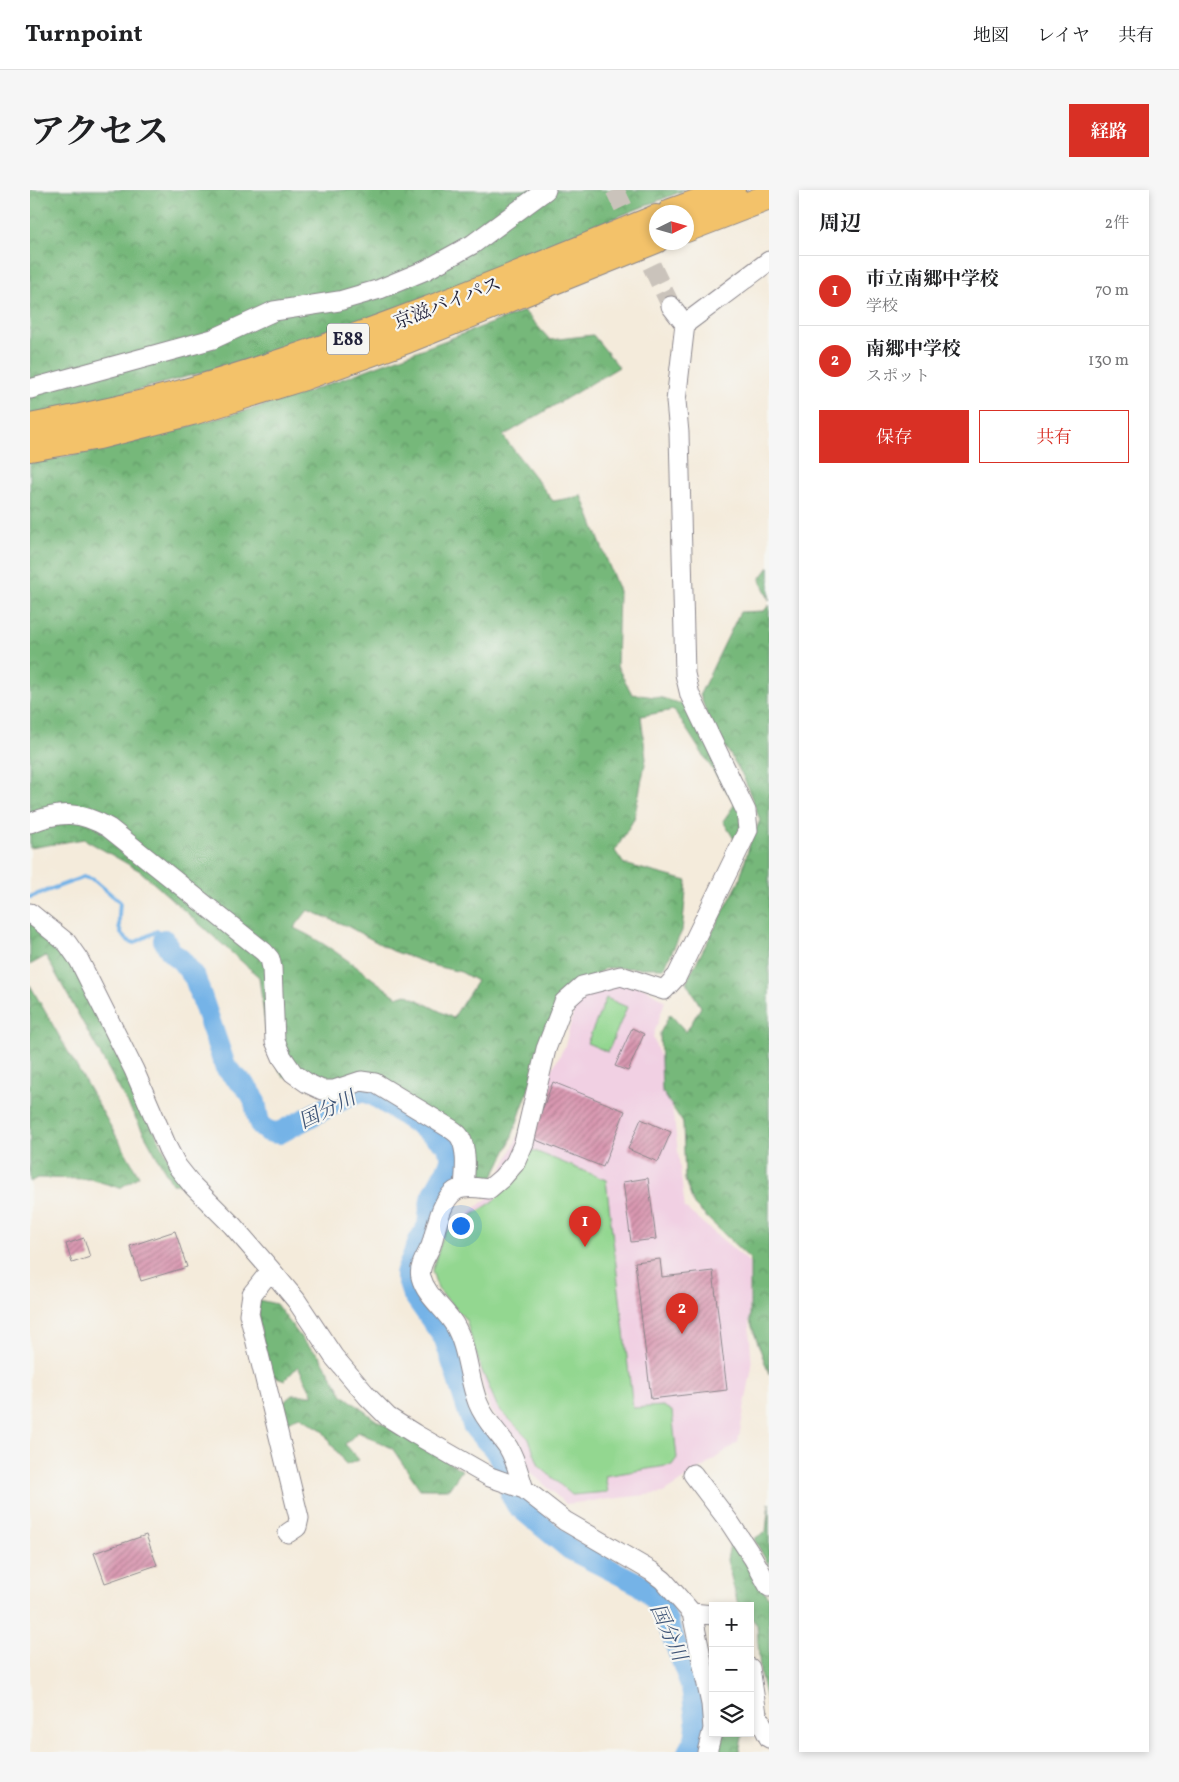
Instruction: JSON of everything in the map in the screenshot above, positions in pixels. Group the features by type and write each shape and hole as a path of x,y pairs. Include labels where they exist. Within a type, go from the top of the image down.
{"highway":[{"path":"690,205 732,190"},
{"path":"694,226 769,197"},
{"name":"京滋バイパス","path":"30,427 187,392 297,358 510,278 649,221"},
{"name":"京滋バイパス","path":"30,448 99,436 192,412 304,378 407,340 649,243"}],"street":[{"path":"30,389 213,339 274,311 339,302 380,289 426,270 473,244 546,190"},
{"path":"685,324 769,261"},
{"path":"524,1490 508,1448 487,1421 478,1402 461,1339 454,1324 429,1294 421,1278 420,1269 431,1244 443,1206 455,1191 464,1188 489,1189 515,1163 524,1143 546,1049 564,1002 582,986 621,976 664,990 677,976 748,830 746,811 690,695 684,674 679,433 676,401 685,324 672,306"},
{"path":"30,823 60,814 81,815 95,820 109,828 264,952 270,959 272,968 275,1041 282,1057 293,1073 306,1083 322,1090 334,1090 361,1082 375,1084 451,1128 460,1138 464,1151 464,1188"},
{"path":"30,913 67,944 79,960 134,1070 177,1166 193,1186 232,1225 296,1300 348,1375 388,1417 474,1469 524,1490 565,1521 651,1571 663,1580 692,1613 711,1704 713,1729 707,1752"},
{"path":"271,1270 252,1294 249,1314 299,1518 297,1527 288,1533"},
{"path":"693,1474 730,1523 769,1587"},
{"path":"692,1613 709,1615"},
{"path":"754,1692 757,1714 769,1738"}],"shaded area":[{"path":"618,979 645,988 665,1001 653,1037 666,1074 685,1208 749,1262 749,1326 752,1367 738,1442 663,1493 566,1504 528,1470 522,1444 490,1411 466,1320 438,1289 432,1271 444,1233 489,1197 540,1091 565,1046 577,997"}],"green space":[{"path":"30,190 685,190 590,228 441,293 259,357 72,408 30,416"},
{"path":"524,311 550,340 593,335 619,367 503,436 553,501 582,496 619,591 617,666 632,694 662,698 689,706 742,812 742,831 734,839 723,821 735,804 674,710 641,716 646,759 634,819 615,851 624,864 687,881 682,931 664,968 606,968 561,998 509,1145 491,1181 473,1181 466,1153 369,1077 331,1083 283,1077 268,1046 259,977 140,871 84,839 30,848 30,463 113,447 291,398","holes":["308,910 347,926 393,951 435,966 461,972 477,981 453,1018 406,994 397,997 334,951 294,928"]},
{"path":"769,567 769,600 760,579"},
{"path":"769,605 769,1374 750,1321 750,1259 694,1205 685,1180 683,1123 662,1091 660,1033 670,1014 686,1032 701,1007 686,982 739,882 750,843 760,820 743,776 707,716 700,694 740,612 764,611"},
{"path":"30,922 65,950 181,1184 172,1184 46,956 30,965"},
{"path":"30,985 139,1176 120,1188 90,1179 37,1178 30,1182"},
{"path":"606,998 627,1007 608,1052 587,1043"},
{"path":"530,1149 606,1180 633,1408 663,1406 672,1411 677,1458 672,1465 605,1476 608,1492 572,1495 539,1466 529,1439 498,1408 480,1366 466,1320 438,1289 432,1271 444,1233 491,1203 518,1176"},
{"path":"259,1300 276,1304 305,1343 319,1355 343,1395 376,1420 462,1470 449,1489 420,1489 392,1448 358,1432 345,1444 359,1460 346,1465 322,1430 299,1416 282,1425 278,1407 292,1395 313,1395 298,1366 285,1380 271,1375 259,1323"},
{"path":"769,1503 769,1566 754,1539 766,1531"},
{"path":"730,1544 754,1573 769,1599 769,1714 760,1674 757,1625 754,1621 754,1602 737,1601 727,1560"},
{"path":"715,1737 742,1737 739,1752 713,1752"}],"building":[{"path":"632,1028 644,1034 628,1071 615,1066"},
{"path":"553,1082 625,1111 603,1167 531,1138"},
{"path":"641,1119 671,1132 658,1162 628,1149"},
{"path":"648,1178 656,1239 631,1242 623,1182"},
{"path":"175,1231 187,1267 141,1281 130,1246"},
{"path":"84,1238 90,1257 72,1263 66,1244"},
{"path":"660,1259 662,1277 713,1271 727,1390 651,1399 635,1262"},
{"path":"146,1535 157,1565 105,1583 94,1553"}],"waterway":[{"name":"国分川","path":"30,897 84,877 94,880 120,902 119,926 123,936 134,943 157,931 162,933 164,940"},
{"name":"国分川","path":"164,940 172,953 181,960 195,978 225,1066 254,1098 258,1118 263,1128 279,1133 356,1092 367,1092 446,1143 452,1157 431,1199 428,1226 419,1241 406,1274 412,1292 445,1339 473,1425 494,1449 507,1475"},
{"name":"国分川","path":"511,1494 517,1505 570,1549 637,1583 650,1593 663,1611 692,1687 697,1727 695,1739 688,1752"}],"tunnel":[{"path":"615,190 671,306"}],"place":[{"name":"市立南郷中学校","path":"585,1247"},
{"name":"南郷中学校","path":"682,1334"}]}
